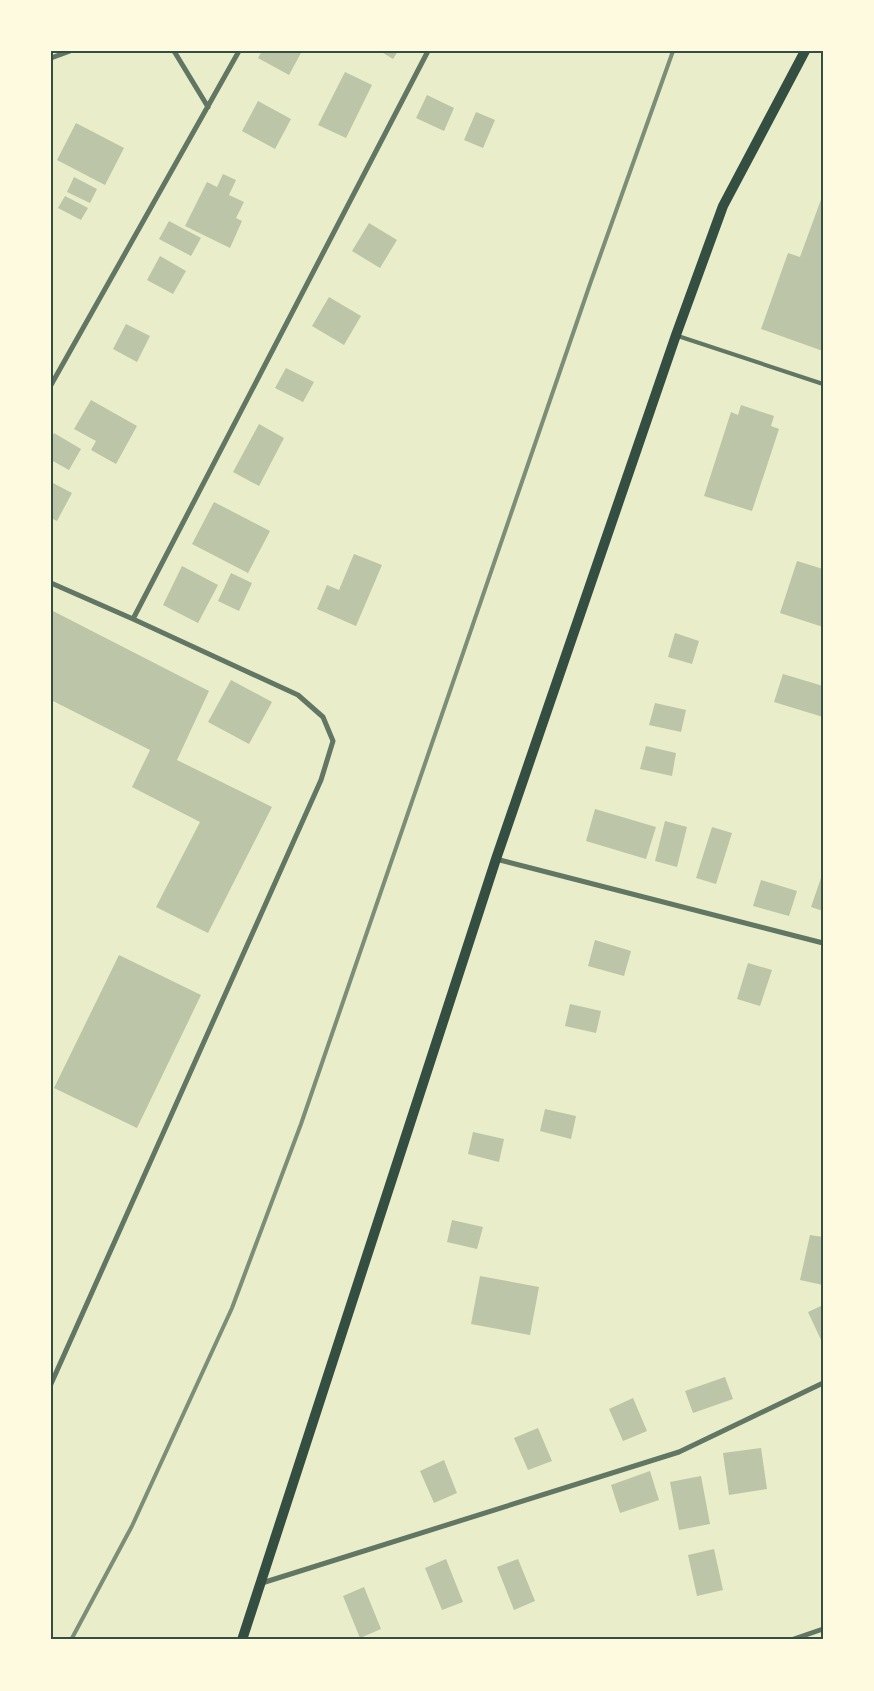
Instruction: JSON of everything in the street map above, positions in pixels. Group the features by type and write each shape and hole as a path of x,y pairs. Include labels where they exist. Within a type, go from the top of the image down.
{"main road":[{"path":"242,1640 496,859 676,335 723,206 805,51"}],"street":[{"path":"51,58 70,51"},
{"path":"174,51 208,107"},
{"path":"51,385 239,51"},
{"path":"133,619 428,51"},
{"path":"51,583 298,695 323,716 332,741 321,780 51,1384"},
{"path":"496,859 823,943"},
{"path":"260,1583 679,1452 823,1383"},
{"path":"791,1640 823,1629"}],"lane":[{"path":"676,335 823,384"}],"building":[{"path":"262,51 302,51 289,75 258,58"},
{"path":"380,51 398,51 393,59"},
{"path":"345,72 372,85 346,138 318,125"},
{"path":"427,95 454,108 444,131 416,118"},
{"path":"258,101 291,119 275,149 242,131"},
{"path":"476,112 495,120 483,148 464,140"},
{"path":"76,123 124,148 105,185 57,160"},
{"path":"223,174 236,180 229,195 244,202 236,218 242,221 230,248 185,226 207,182 217,187"},
{"path":"74,177 97,189 90,203 67,192"},
{"path":"823,194 823,351 761,329 788,253 800,257"},
{"path":"65,196 88,208 81,220 58,208"},
{"path":"169,221 201,238 191,256 159,239"},
{"path":"369,223 397,240 380,268 352,251"},
{"path":"160,256 186,271 173,294 147,280"},
{"path":"329,297 361,316 344,345 312,326"},
{"path":"126,324 150,336 137,362 113,349"},
{"path":"286,368 314,382 303,402 275,388"},
{"path":"91,400 137,426 116,464 91,450 96,441 74,429"},
{"path":"741,405 774,416 771,426 779,429 752,511 704,496 731,412 738,415"},
{"path":"259,424 284,438 259,486 233,472"},
{"path":"54,433 81,449 69,470 51,460 51,439"},
{"path":"51,482 72,493 57,521 51,518"},
{"path":"214,502 270,531 248,573 192,544"},
{"path":"354,554 382,565 356,626 317,609 327,585 339,590"},
{"path":"797,561 823,569 823,627 780,613"},
{"path":"182,566 218,585 198,623 163,605"},
{"path":"231,573 252,583 239,611 218,601"},
{"path":"51,610 209,691 177,760 272,807 208,933 156,907 200,822 132,787 150,750 51,700"},
{"path":"675,633 699,641 692,664 668,657"},
{"path":"783,674 823,686 823,717 774,702"},
{"path":"231,680 272,702 249,744 208,722"},
{"path":"655,703 686,710 681,732 649,725"},
{"path":"646,746 676,753 672,776 640,769"},
{"path":"595,809 656,827 646,859 586,841"},
{"path":"665,821 687,827 677,867 655,861"},
{"path":"712,827 732,833 716,884 696,878"},
{"path":"823,875 823,911 811,907"},
{"path":"761,880 797,891 789,916 753,906"},
{"path":"595,940 631,951 624,976 588,966"},
{"path":"119,955 201,995 137,1128 54,1088"},
{"path":"748,963 772,970 760,1006 737,999"},
{"path":"570,1004 601,1011 596,1033 565,1026"},
{"path":"545,1109 576,1116 571,1139 540,1131"},
{"path":"473,1132 504,1139 499,1162 468,1154"},
{"path":"452,1220 483,1227 477,1249 447,1242"},
{"path":"810,1235 823,1237 823,1285 800,1280"},
{"path":"480,1276 539,1287 530,1335 471,1324"},
{"path":"823,1305 823,1339 821,1340 808,1312"},
{"path":"725,1377 733,1399 693,1413 685,1391"},
{"path":"633,1398 647,1431 623,1441 609,1409"},
{"path":"538,1428 552,1461 528,1470 514,1438"},
{"path":"761,1448 767,1489 729,1495 723,1453"},
{"path":"444,1460 457,1493 434,1503 420,1471"},
{"path":"650,1471 659,1500 620,1513 611,1485"},
{"path":"701,1476 710,1524 679,1530 670,1482"},
{"path":"714,1549 723,1590 697,1596 688,1555"},
{"path":"446,1559 463,1602 442,1610 425,1568"},
{"path":"518,1559 535,1601 514,1610 497,1567"},
{"path":"364,1587 381,1629 360,1638 343,1596"}],"railway":[{"path":"71,1640 132,1526 232,1308 301,1124 590,284 673,51"}]}
